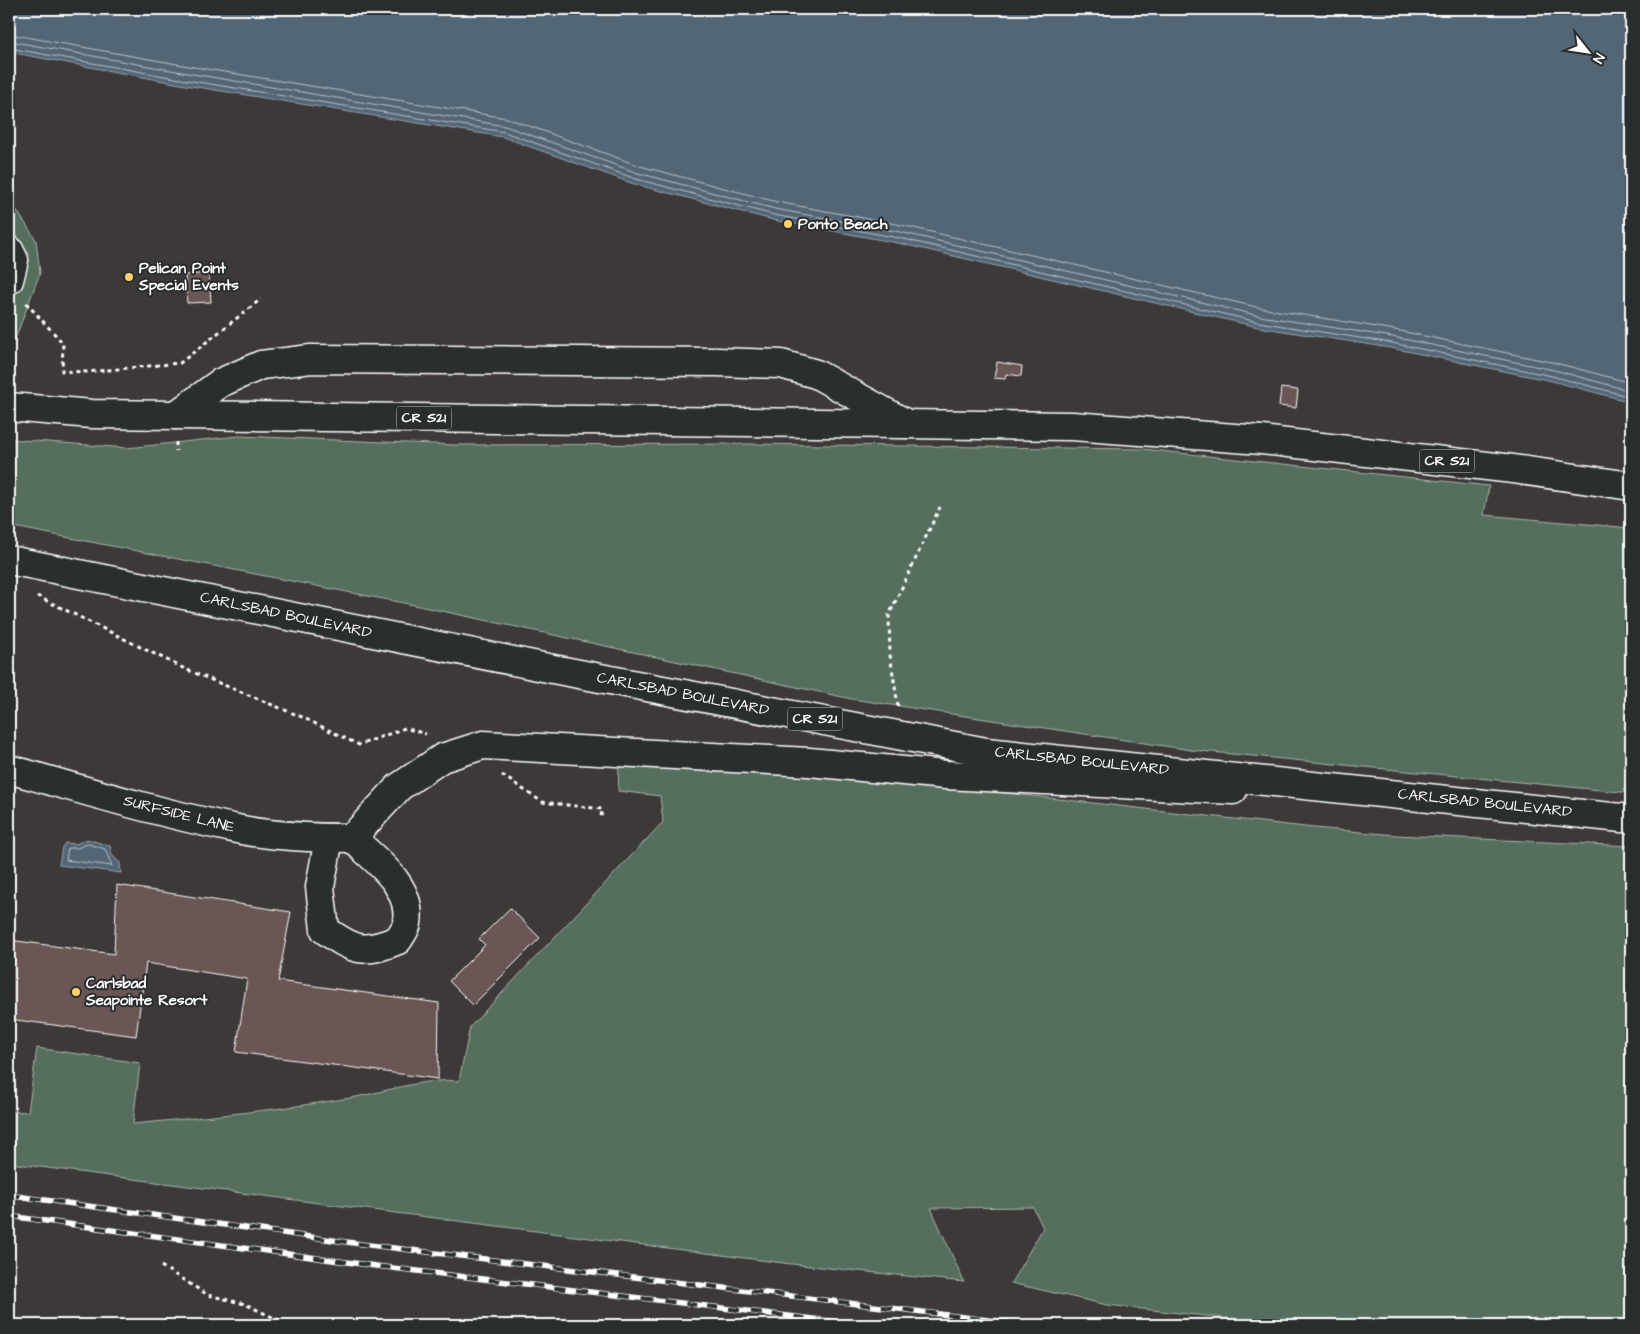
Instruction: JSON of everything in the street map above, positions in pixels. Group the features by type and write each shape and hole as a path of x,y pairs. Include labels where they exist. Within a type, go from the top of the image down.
{"main road":[{"path":"9,250 14,260 15,290"},
{"path":"176,414 220,383 261,365 311,359 717,362 781,364 816,374 907,424"},
{"name":"CR S21","path":"9,407 92,414 1072,426 1262,440 1513,469 1631,486"},
{"name":"CARLSBAD BOULEVARD","path":"9,560 552,669 986,752 1631,819"},
{"name":"SURFSIDE LANE","path":"9,769 87,791 243,830 306,838 341,838 399,787 442,758 483,745 809,762 946,775 1473,802"}],"path":[{"path":"15,290 63,343 62,371 87,372 180,364 261,299"},
{"path":"893,734 898,704 890,655 889,615 940,507"},
{"path":"31,594 185,669 302,717 359,745 405,728 430,734"},
{"path":"500,774 542,802 602,809 601,817"},
{"path":"160,1266 208,1295 245,1304 289,1325"}],"green space":[{"path":"9,202 12,203 36,240 40,273 14,342 9,341"},
{"path":"239,436 456,445 749,444 1142,449 1489,486 1484,515 1631,528 1631,793 1191,750 852,699 414,605 9,526 9,439 127,448"},
{"path":"619,765 925,784 1314,828 1396,835 1631,846 1631,1325 1287,1325 1107,1305 1011,1283 1043,1228 1033,1207 931,1208 964,1282 791,1264 9,1163 9,1111 28,1112 37,1048 140,1063 133,1124 296,1106 350,1098 418,1083 459,1081 470,1027 663,822 660,796 618,791"}],"water":[{"path":"9,9 1631,9 1631,402 1552,381 1391,348 1258,327 898,243 773,220 634,184 503,137 191,86 9,52"},
{"path":"87,839 110,846 112,855 120,863 121,873 59,865 62,847 65,843 76,844"}],"building":[{"path":"209,273 211,302 187,303 185,275"},
{"path":"997,362 1022,366 1021,376 1006,374 1005,379 994,378"},
{"path":"1281,388 1298,390 1296,408 1279,406"},
{"name":"Carlsbad Seapointe Resort","path":"117,885 291,912 278,981 439,1003 438,1079 236,1052 247,979 146,963 136,1036 9,1019 9,940 114,954"},
{"path":"510,908 540,938 473,1005 449,981 485,945 479,939"}],"railway":[{"path":"9,1195 361,1244 1031,1325"},
{"path":"9,1216 376,1266 862,1325"}],"place":[{"name":"Ponto Beach","path":"788,224"},
{"name":"Pelican Point Special Events","path":"129,277"},
{"name":"Carlsbad Seapointe Resort","path":"76,992"}]}
